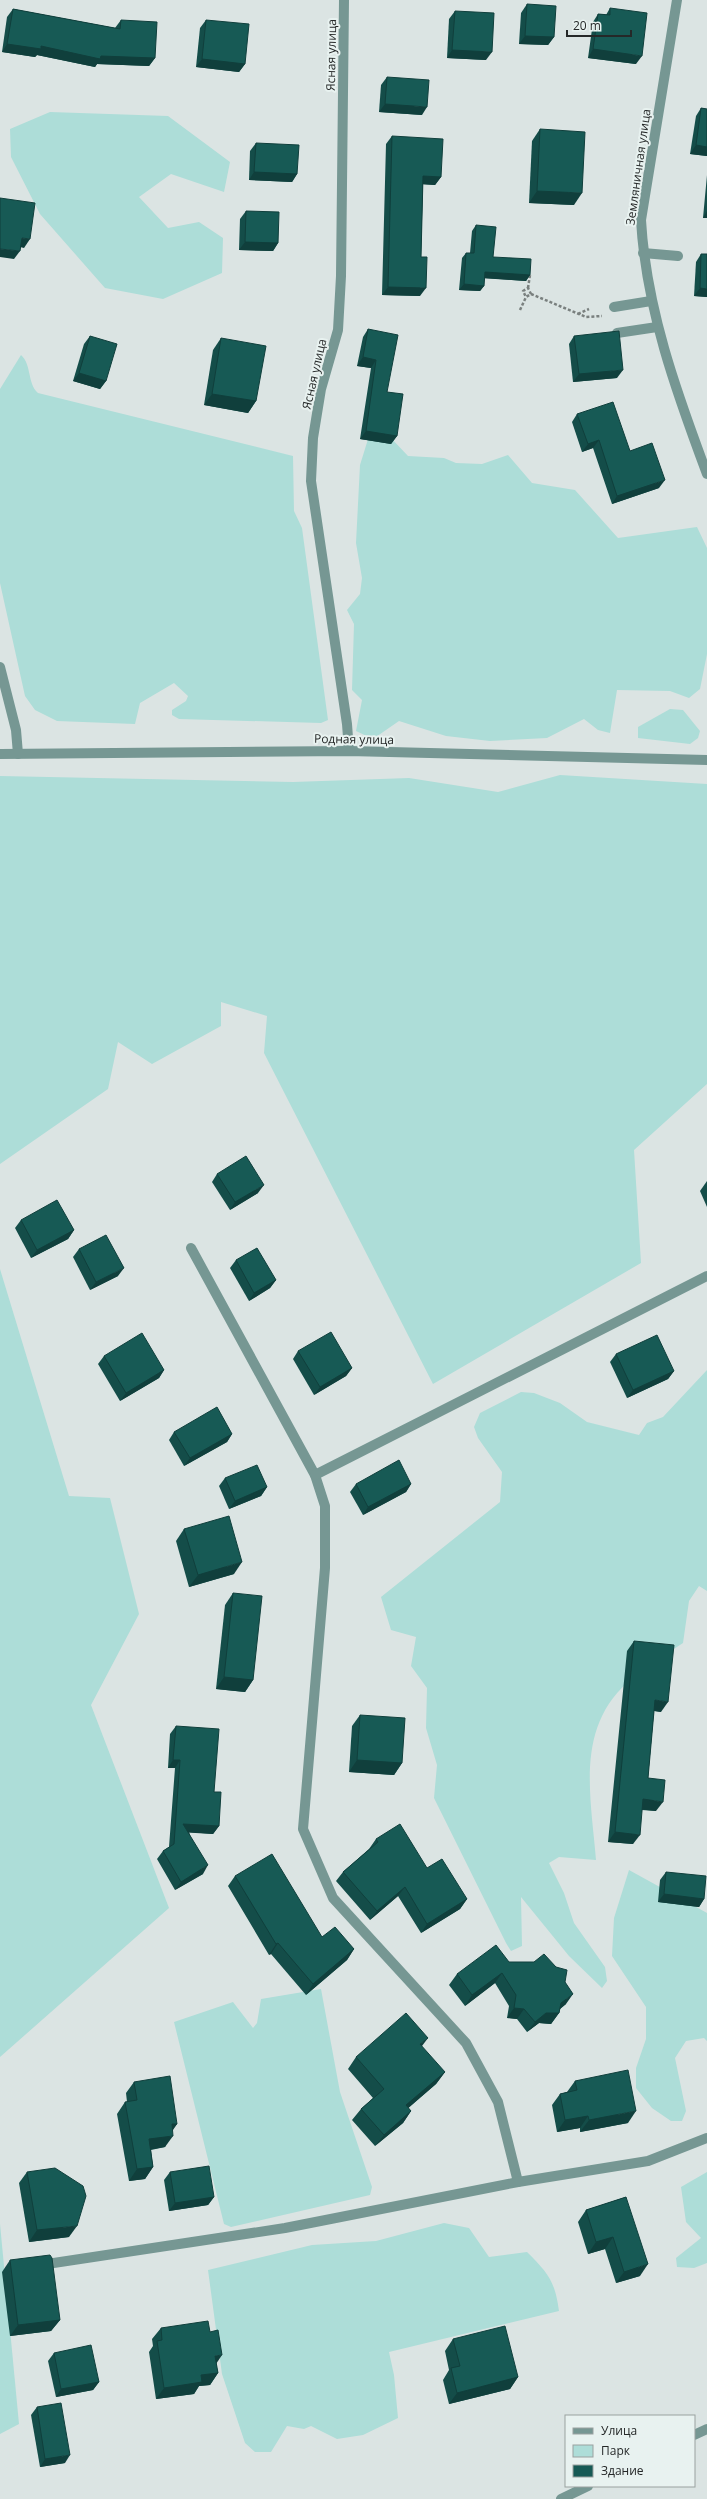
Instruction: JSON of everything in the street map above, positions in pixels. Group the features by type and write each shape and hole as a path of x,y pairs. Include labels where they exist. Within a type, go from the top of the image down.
{"street":[{"name":"Ясная улица","path":"344,0 341,276 338,330 321,389 313,438 311,481 347,724 349,751"},
{"name":"Земляничная улица","path":"677,0 641,220 643,254 657,327 707,474"},
{"path":"643,254 678,256"},
{"path":"614,307 651,301"},
{"path":"617,333 657,327"},
{"path":"0,667 16,730 18,754"},
{"name":"Родная улица","path":"0,754 349,751 707,760"},
{"path":"191,1248 315,1475 325,1506 325,1568 303,1829 333,1898 466,2043 498,2102 518,2182"},
{"path":"315,1475 707,1276"},
{"path":"47,2264 285,2228 518,2182 648,2161 707,2138"},
{"path":"695,2435 707,2429"},
{"path":"561,2499 586,2487"}],"path":[{"path":"530,274 528,288 531,294 578,315 586,317 606,315 614,307"},
{"path":"526,297 523,291 528,288"},
{"path":"520,310 526,297 531,294"},
{"path":"578,315 589,309"}],"green space":[{"path":"50,112 168,116 230,162 224,192 171,174 139,197 168,228 199,222 223,238 222,273 163,299 105,288 40,214 11,157 10,129"},
{"path":"21,355 27,364 32,384 38,393 293,456 294,511 302,528 328,720 321,723 179,719 172,715 172,710 186,701 188,696 174,683 140,703 135,724 57,721 35,710 25,696 0,583 0,389"},
{"path":"369,436 390,437 408,456 444,458 456,463 482,464 508,455 532,483 575,490 618,538 697,527 707,548 707,654 700,689 689,698 670,691 617,690 610,733 598,730 584,719 547,738 490,741 446,736 399,721 373,739 356,731 362,700 352,690 354,624 347,610 360,594 362,578 356,543 360,465"},
{"path":"670,709 683,710 700,731 698,738 690,744 638,738 638,727"},
{"path":"560,775 707,784 707,1084 634,1150 641,1263 433,1384 264,1053 267,1016 221,1002 221,1026 152,1064 118,1042 108,1089 0,1164 0,776 293,782 409,778 498,792"},
{"path":"0,1269 69,1496 110,1498 139,1614 91,1705 169,1908 0,2057"},
{"path":"707,1370 707,1591 699,1586 689,1601 683,1643 648,1666 628,1682 611,1701 600,1721 593,1742 590,1765 591,1812 596,1860 559,1857 549,1863 564,1893 574,1923 605,1967 607,1981 602,1988 569,1956 521,1897 522,1946 511,1951 506,1943 434,1798 437,1765 426,1728 427,1688 411,1666 416,1637 391,1630 381,1597 500,1502 502,1472 478,1438 474,1427 480,1413 521,1392 534,1393 560,1403 587,1422 639,1435 647,1423 663,1417"},
{"path":"629,1870 707,1913 707,2041 704,2038 686,2041 675,2058 686,2111 682,2121 671,2121 652,2108 636,2088 636,2068 646,2039 646,2007 612,1956 614,1918"},
{"path":"321,1989 340,2092 372,2187 370,2195 231,2227 224,2224 174,2022 233,2002 253,2028 257,2023 261,1999"},
{"path":"707,2172 707,2263 694,2268 677,2267 676,2258 701,2238 686,2222 681,2187"},
{"path":"444,2223 469,2228 489,2257 527,2252 545,2272 553,2285 559,2311 389,2352 394,2375 398,2418 363,2435 337,2439 311,2426 304,2429 287,2426 271,2452 255,2452 245,2443 222,2374 208,2270 312,2245 376,2241"},
{"path":"0,2224 19,2424 0,2434"}],"building":[{"path":"527,4 556,6 554,37 525,36"},
{"path":"610,8 647,13 642,56 593,49 598,14 610,15"},
{"path":"13,9 120,29 121,20 157,22 155,58 101,56 100,59 41,46 41,49 7,44"},
{"path":"455,11 494,13 492,52 452,50"},
{"path":"206,20 249,24 245,64 202,59"},
{"path":"387,77 429,80 427,107 385,104"},
{"path":"701,108 707,109 707,147 696,145"},
{"path":"540,129 585,132 582,193 537,191"},
{"path":"392,136 443,139 441,177 423,176 421,257 427,257 426,288 388,287"},
{"path":"256,143 299,145 297,174 254,172"},
{"path":"0,198 35,203 30,239 22,238 20,251 0,249"},
{"path":"246,211 279,212 278,243 245,242"},
{"path":"476,225 496,227 493,257 531,259 530,275 485,272 484,286 464,284 466,253 474,253"},
{"path":"701,254 707,254 707,289 700,288"},
{"path":"368,329 398,335 387,392 403,394 397,436 366,431 376,360 363,357"},
{"path":"619,331 623,370 579,374 574,336"},
{"path":"90,336 117,344 106,381 79,373"},
{"path":"221,338 266,346 256,401 212,394"},
{"path":"613,402 630,451 652,443 665,480 617,496 599,440 588,444 577,414"},
{"path":"246,1156 264,1185 235,1202 217,1174"},
{"path":"57,1200 74,1230 37,1250 21,1220"},
{"path":"106,1235 124,1268 96,1282 79,1249"},
{"path":"257,1248 276,1280 254,1293 236,1260"},
{"path":"331,1332 352,1368 320,1387 298,1351"},
{"path":"142,1333 164,1370 126,1393 104,1356"},
{"path":"657,1335 674,1371 633,1390 616,1354"},
{"path":"217,1407 232,1434 190,1458 174,1432"},
{"path":"399,1460 411,1484 368,1507 356,1484"},
{"path":"257,1465 267,1487 235,1501 225,1478"},
{"path":"229,1516 242,1562 198,1575 184,1529"},
{"path":"233,1593 262,1596 253,1680 224,1677"},
{"path":"634,1641 674,1645 668,1702 655,1700 648,1778 665,1780 663,1802 643,1799 640,1835 615,1832"},
{"path":"360,1715 405,1718 402,1763 357,1760"},
{"path":"176,1726 219,1729 214,1792 221,1792 219,1826 183,1824 208,1865 181,1882 163,1851 174,1844 180,1760 173,1760"},
{"path":"400,1824 427,1868 442,1859 467,1899 427,1924 405,1887 377,1911 343,1872 378,1842 376,1839"},
{"path":"272,1854 322,1937 335,1927 354,1949 313,1984 278,1943 276,1944 235,1876"},
{"path":"666,1872 706,1876 704,1899 664,1894"},
{"path":"496,1945 509,1962 534,1962 544,1954 556,1967 567,1970 565,1982 573,1994 561,2003 559,2013 546,2013 535,2022 524,2009 514,2008 516,1995 502,1973 472,1995 457,1974"},
{"path":"406,2013 428,2038 420,2044 445,2072 406,2105 411,2111 384,2135 361,2109 384,2089 356,2057"},
{"path":"628,2070 636,2111 589,2120 588,2116 565,2120 560,2094 577,2090 575,2081"},
{"path":"170,2076 177,2124 172,2124 173,2136 149,2139 153,2167 137,2169 125,2102 137,2100 134,2082"},
{"path":"209,2166 214,2197 175,2203 170,2172"},
{"path":"55,2168 83,2186 86,2196 77,2226 37,2230 27,2172"},
{"path":"626,2197 648,2264 624,2272 613,2237 596,2242 586,2210"},
{"path":"50,2255 52,2258 60,2320 18,2325 10,2260"},
{"path":"208,2321 210,2332 218,2330 222,2355 215,2356 218,2373 201,2375 202,2382 164,2388 157,2341 162,2340 161,2328"},
{"path":"505,2326 518,2377 457,2393 451,2368 460,2366 453,2339"},
{"path":"91,2345 99,2382 61,2389 54,2353"},
{"path":"61,2403 70,2455 45,2459 37,2407"}]}
